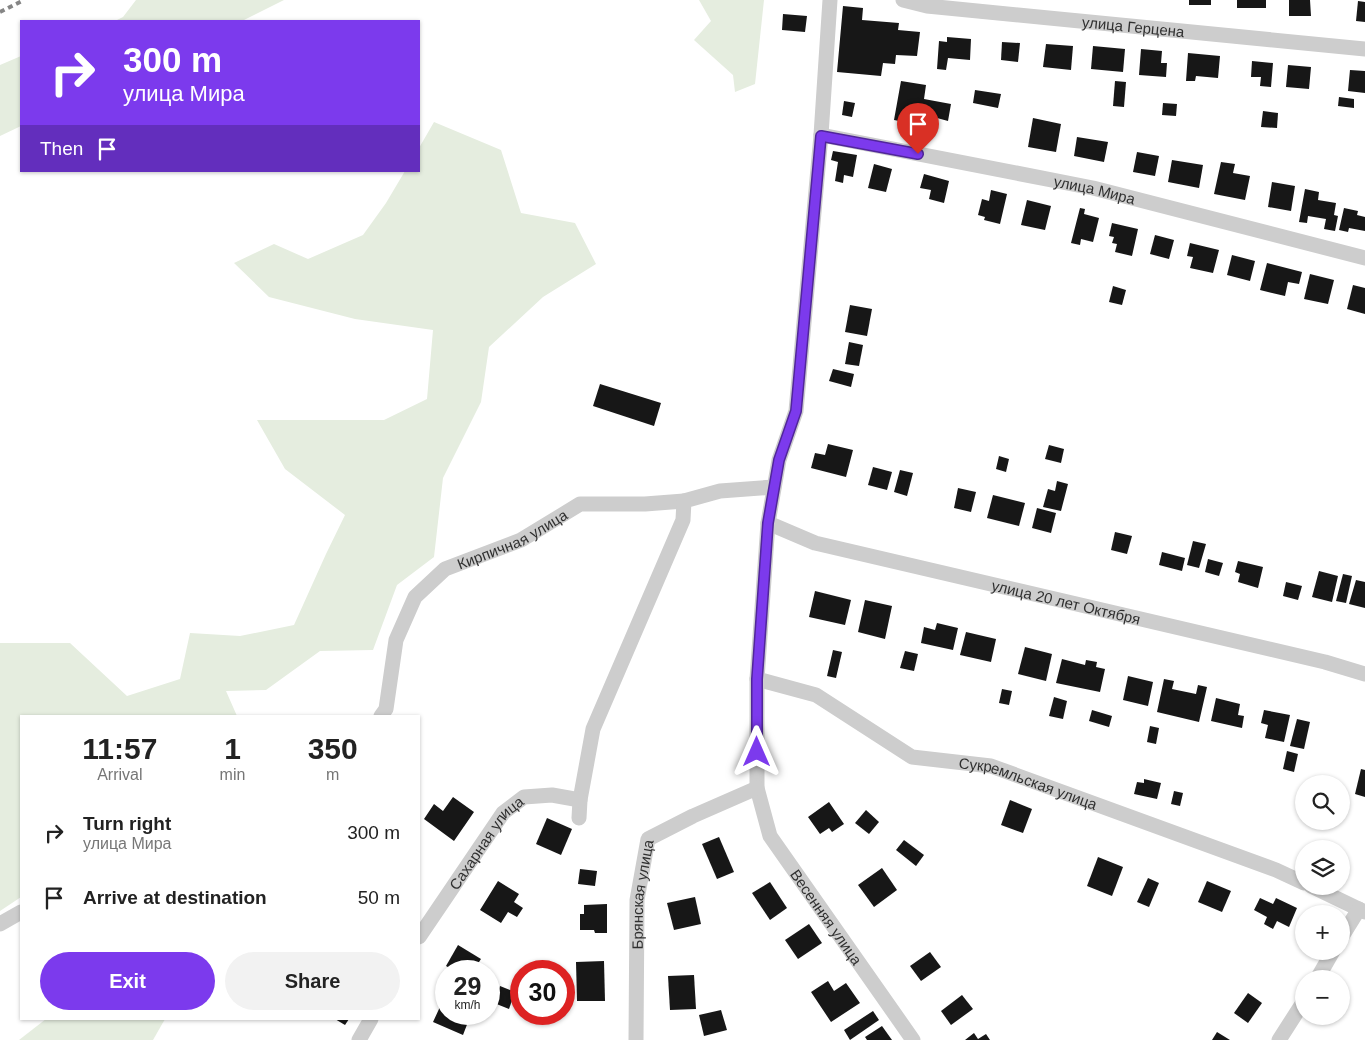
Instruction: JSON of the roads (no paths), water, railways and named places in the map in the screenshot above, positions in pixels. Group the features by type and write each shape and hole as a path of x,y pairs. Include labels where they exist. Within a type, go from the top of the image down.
{"street":[{"name":"Весенняя улица","path":"830,0 821,136 796,411 779,460 768,523 757,679 757,788 770,836 912,1040"},
{"name":"улица Герцена","path":"903,0 927,6 1365,49"},
{"name":"улица Мира","path":"821,136 1093,188 1365,258"},
{"name":"Кирпичная улица","path":"382,715 386,708 396,640 415,597 445,569 521,540 580,504 645,504 684,501 720,491 774,487"},
{"path":"579,818 580,800 593,729 683,520 684,501"},
{"name":"улица 20 лет Октября","path":"768,523 815,543 1325,662 1365,674"},
{"name":"Сукремльская улица","path":"757,679 816,695 912,758 991,766 1276,870 1295,879"},
{"name":"Брянская улица","path":"636,1040 637,900 648,839 693,816 757,788"},
{"name":"Сахарная улица","path":"420,936 503,812 524,797 552,796 580,800"},
{"path":"1330,895 1362,910 1350,926"},
{"path":"0,924 20,913"},
{"path":"1279,1040 1295,1015"},
{"path":"359,1040 370,1020"}],"railway":[{"path":"0,12 24,0"}]}
